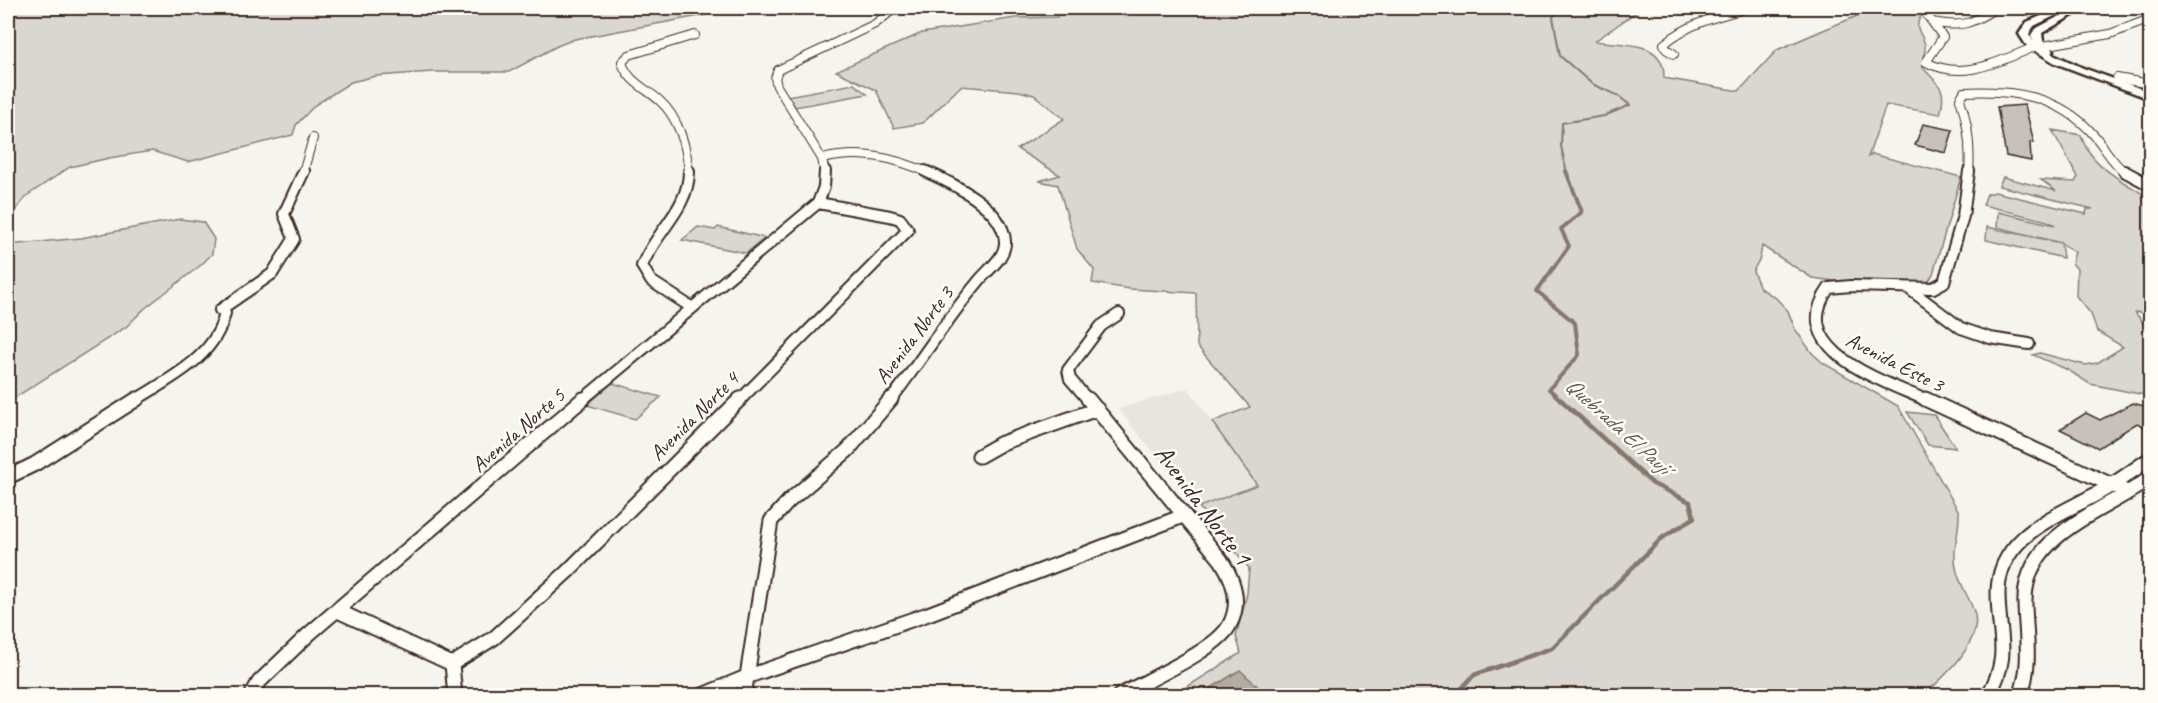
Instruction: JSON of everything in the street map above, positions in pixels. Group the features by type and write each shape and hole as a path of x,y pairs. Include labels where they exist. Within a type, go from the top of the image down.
{"main road":[{"path":"2066,8 2027,27 2024,38 2065,64 2151,96"},
{"path":"2038,47 2036,35 2040,28 2081,8"},
{"path":"2038,47 2117,78 2151,86"}],"street":[{"path":"818,203 826,185 826,170 822,159 777,86 775,78 778,70 875,24 895,8"},
{"path":"1674,54 1666,49 1664,44 1675,34 1716,16 1749,8"},
{"path":"1929,8 1927,15 1943,37 1926,62 1934,67 1963,70 1987,66 2038,47 2110,34 2151,19"},
{"path":"1932,22 1965,27 1996,8"},
{"path":"691,307 651,281 642,266 644,259 671,220 687,191 688,152 668,110 646,88 628,77 622,62 629,55 695,35"},
{"name":"Avenida Este 3","path":"2129,493 1865,372 1834,353 1824,339 1817,321 1822,296 1829,288 1851,286 1933,288 1944,282 1957,245 1967,189 1969,131 1965,110 1960,99 1964,92 1981,90 2018,92 2037,96 2063,108 2080,120 2094,135 2111,160 2135,178 2151,185"},
{"path":"8,477 35,464 180,373 207,351 222,327 225,313 220,310 272,274 294,239 284,214 306,166 314,138"},
{"name":"Avenida Norte 3","path":"744,696 771,521 783,504 855,443 909,376 963,301 997,262 1005,240 997,220 973,196 947,181 872,154 822,159"},
{"name":"Avenida Norte 5","path":"251,696 259,682 338,611 691,307 818,203"},
{"name":"Avenida Norte 4","path":"452,664 494,638 567,572 908,230 900,219 818,203"},
{"path":"1907,288 1952,323 1967,330 1984,336 2030,344"},
{"name":"Avenida Norte 1","path":"1119,314 1101,326 1068,370 1070,379 1118,432 1224,566 1235,586 1234,606 1228,629 1198,652 1123,695"},
{"path":"979,456 1002,443 1096,409"},
{"path":"1988,696 2000,673 2005,652 1999,593 2004,560 2010,550 2031,531 2151,459"},
{"path":"2020,696 2027,677 2030,653 2025,592 2032,568 2059,535 2071,525 2151,478"},
{"path":"700,696 746,677 928,615 1183,516"},
{"path":"338,611 452,664 455,696"}],"shaded area":[{"path":"8,8 743,8 575,39 509,72 432,72 376,76 351,82 315,105 296,125 293,135 188,162 152,151 70,167 28,195 8,219"},
{"path":"1056,8 1642,8 1595,41 1650,50 1658,56 1663,65 1664,78 1739,91 1777,50 1835,25 1877,8 1900,8 1923,13 1919,19 1918,28 1925,47 1923,68 1934,79 1942,93 1940,114 1886,105 1868,157 1872,154 1961,177 1933,274 1927,284 1842,282 1812,278 1762,246 1760,258 1753,271 1760,288 1776,298 1788,311 1795,329 1812,353 1823,363 1898,406 1959,512 1955,564 1975,615 1975,626 1967,649 1924,695 1174,695 1241,653 1236,636 1247,594 1249,568 1199,507 1257,485 1212,422 1250,407 1197,346 1196,293 1130,289 1092,283 1094,270 1077,249 1058,185 1039,181 1060,175 1017,149 1064,119 1034,95 1019,91 961,86 923,123 894,128 876,90 836,71 922,33 1015,18 1057,17"},
{"path":"854,84 867,94 795,107 787,96"},
{"path":"2052,130 2081,135 2085,146 2100,164 2120,180 2150,198 2150,313 2135,312 2150,333 2150,396 2090,384 2068,370 2033,355 2040,353 2085,365 2097,363 2123,347 2097,331 2091,314 2076,296 2077,269 2072,263 2075,252 2061,243 1997,227 1998,212 2055,225 1983,205 1987,194 1995,192 2086,214 2087,209 2093,209 1999,186 2003,177 2056,191 2041,180 2075,182 2078,177"},
{"path":"180,219 203,222 214,239 212,254 144,309 126,327 8,402 8,245 81,238"},
{"path":"698,227 715,230 718,227 765,238 746,253 682,240"},
{"path":"1987,227 2061,243 2063,258 1986,240"},
{"path":"612,383 661,397 635,419 587,405"},
{"path":"1188,388 1257,485 1199,507 1118,409"},
{"path":"1907,412 1934,415 1956,448 1928,445"},
{"path":"1240,670 1267,695 1200,695"}],"building":[{"path":"2025,105 2034,143 2030,142 2031,161 2006,156 1997,107"},
{"path":"1923,124 1953,130 1946,153 1915,145"},
{"path":"2133,403 2151,408 2151,430 2137,423 2098,448 2060,429 2086,413 2100,420"}],"waterway":[{"name":"Quebrada El Paují","path":"1560,8 1553,17 1560,56 1592,84 1617,95 1630,105 1604,116 1562,123 1561,146 1567,173"},
{"name":"Quebrada El Paují","path":"1562,401 1549,389 1579,355 1575,323 1537,291 1569,246 1561,229 1582,212 1566,171"},
{"name":"Quebrada El Paují","path":"1455,696 1474,675 1552,648 1662,538 1694,518 1690,502 1653,484 1560,399"}]}
